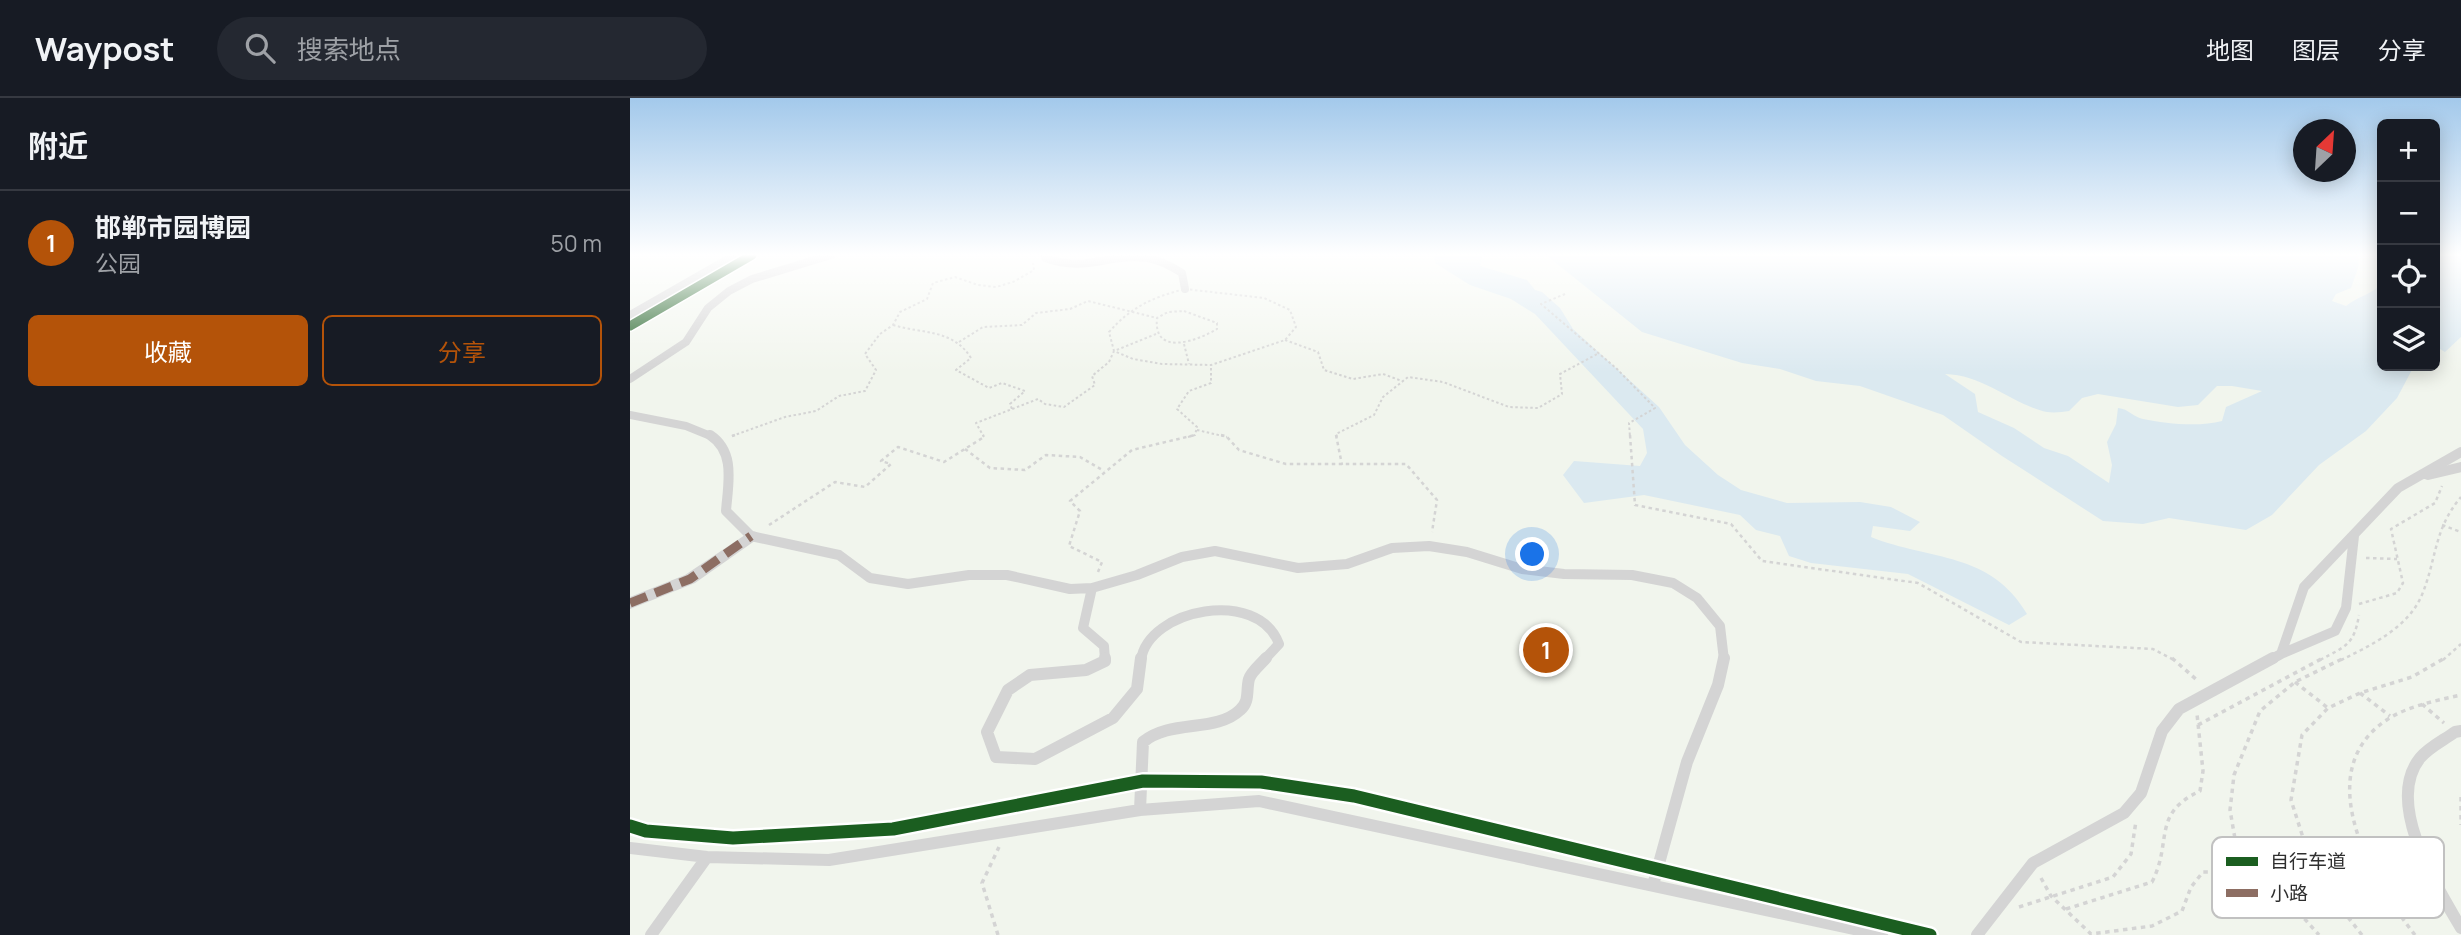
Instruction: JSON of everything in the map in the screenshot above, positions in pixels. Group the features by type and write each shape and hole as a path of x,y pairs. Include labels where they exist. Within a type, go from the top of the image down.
{"street":[{"path":"630,603 690,579 751,536"}],"lane":[{"path":"630,315 667,294"},
{"path":"630,379 640,369 679,348 697,332 708,309 725,294"},
{"path":"630,415 693,427 719,441 727,453 726,511 751,536 839,555 870,578 908,584 969,575 1007,575 1070,589 1092,589 1182,557 1215,551 1298,568 1347,564 1392,548 1429,546 1467,552 1522,569 1564,574 1632,575 1673,583 1697,598 1720,626 1725,654 1718,685 1687,762 1653,885"},
{"path":"2281,654 2304,587 2398,488 2461,452"},
{"path":"2418,477 2461,467"},
{"path":"1977,935 2033,863 2123,813 2141,793 2162,731 2179,709 2281,654 2335,631 2346,608 2354,535"},
{"path":"1092,589 1083,628 1104,646 1105,661 1086,670 1030,675 1008,690 986,732 996,757 1035,759 1113,718 1137,689 1143,646 1165,625 1212,609 1250,613 1274,630 1279,644 1250,677 1247,700 1241,710 1222,721 1155,732 1143,742 1140,810"},
{"path":"2415,837 2407,786 2418,759 2458,732"},
{"path":"630,848 707,857 829,860 1140,810 1259,801 1882,935"},
{"path":"651,935 707,857"},
{"path":"2444,900 2461,928"}],"path":[{"path":"719,441 785,417 816,411 839,396 865,391 876,370 865,354 880,334 893,325 900,312 928,299 930,294"},
{"path":"751,536 835,482 865,487 891,464 881,461 898,447 944,462 984,437 976,423 1038,400 1064,407 1095,385 1092,376 1109,362 1114,351 1110,332 1127,311 1164,294"},
{"path":"1114,351 1133,359 1211,365 1284,340 1296,327 1290,310 1264,298 1229,294"},
{"path":"1565,294 1541,304 1600,353 1655,408 1629,422 1635,505 1731,524 1762,561 1918,583 2021,642 2153,649 2169,656 2211,692"},
{"path":"959,342 983,327 1022,325 1035,313 1070,309 1088,301 1157,318 1168,312 1184,311 1217,323 1217,329 1208,336 1184,344 1165,340 1156,334 1154,327 1157,318"},
{"path":"893,325 904,330 917,329 959,342 971,358 956,370 989,388 1002,383 1025,391 1010,404 1012,409"},
{"path":"1114,351 1156,334"},
{"path":"1284,340 1318,352 1324,370 1353,379 1383,374 1402,381"},
{"path":"1184,344 1189,365"},
{"path":"1342,465 1336,434 1374,415 1383,397 1408,377 1443,382 1509,407 1538,408 1562,394 1560,374 1600,353"},
{"path":"1092,589 1102,562 1069,546 1080,511 1070,501 1132,450 1195,435 1197,427 1177,409 1189,391 1211,383 1211,365"},
{"path":"1196,429 1226,436 1239,450 1286,464 1406,464 1437,500 1429,546"},
{"path":"965,449 990,468 1025,470 1046,455 1080,457 1105,472"},
{"path":"2346,608 2397,593 2403,583 2391,529 2435,503 2443,483 2443,472"},
{"path":"2235,837 2230,810 2234,775 2260,711 2295,682 2376,643 2400,623 2420,599 2446,515 2461,498"},
{"path":"2442,525 2461,532"},
{"path":"2351,558 2398,559"},
{"path":"2198,725 2350,644 2356,632 2361,604"},
{"path":"2303,837 2291,800 2302,735 2328,708 2360,693 2412,677 2439,664 2461,644"},
{"path":"2295,682 2328,708"},
{"path":"2360,693 2392,717"},
{"path":"2359,837 2351,803 2350,768 2362,743 2392,717 2423,704 2461,695"},
{"path":"2066,909 2152,882 2159,871 2171,813 2176,804 2200,791 2203,771 2196,701"},
{"path":"2423,704 2458,732"},
{"path":"1992,916 2113,877 2131,854 2141,793"},
{"path":"2461,797 2461,825"},
{"path":"998,935 982,883 1007,832"},
{"path":"2033,863 2051,896 2091,934 2152,926 2182,911 2191,887 2203,872 2212,872"},
{"path":"2305,918 2319,935"},
{"path":"2349,918 2362,935"},
{"path":"2402,918 2415,935"}],"shaded area":[{"path":"630,294 2377,294 2377,371 2440,371 2440,294 2461,294 2461,935 630,935"},
{"path":"1497,294 1544,294 1560,308 1573,329 1659,407 1685,445 1718,475 1741,490 1787,503 1860,502 1891,507 1920,522 1910,531 1873,526 1871,537 1977,568 2012,594 2027,614 2009,625 1908,574 1811,563 1789,556 1780,536 1756,530 1740,515 1644,495 1584,503 1563,475 1574,461 1640,466 1647,453 1643,429 1535,314 1511,299"},
{"path":"1595,294 2336,294 2332,301 2346,306 2367,294 2377,294 2377,371 2411,371 2397,398 2366,431 2319,465 2272,515 2246,530 2169,518 2143,524 2103,521 1943,415 1860,386 1816,381 1780,369 1742,363 1642,332","holes":["1945,374 1973,379 2022,403 2050,412 2069,411 2082,398 2098,394 2178,407 2198,405 2217,386 2262,391 2226,407 2222,421 2213,423 2152,421 2118,408 2116,424 2107,442 2112,465 2109,483 2068,456 2044,448 2014,428 1978,412 1975,394"]},
{"path":"2440,294 2461,294 2461,337 2445,352 2440,349"}],"marked path":[{"path":"630,603 690,579 751,536"}],"cycle path":[{"path":"630,326 685,294"},
{"path":"630,826 646,831 733,838 893,829 1143,781 1261,782 1354,796 1930,935"}],"place":[{"name":"邯郸市园博园","path":"1546,650"}]}
